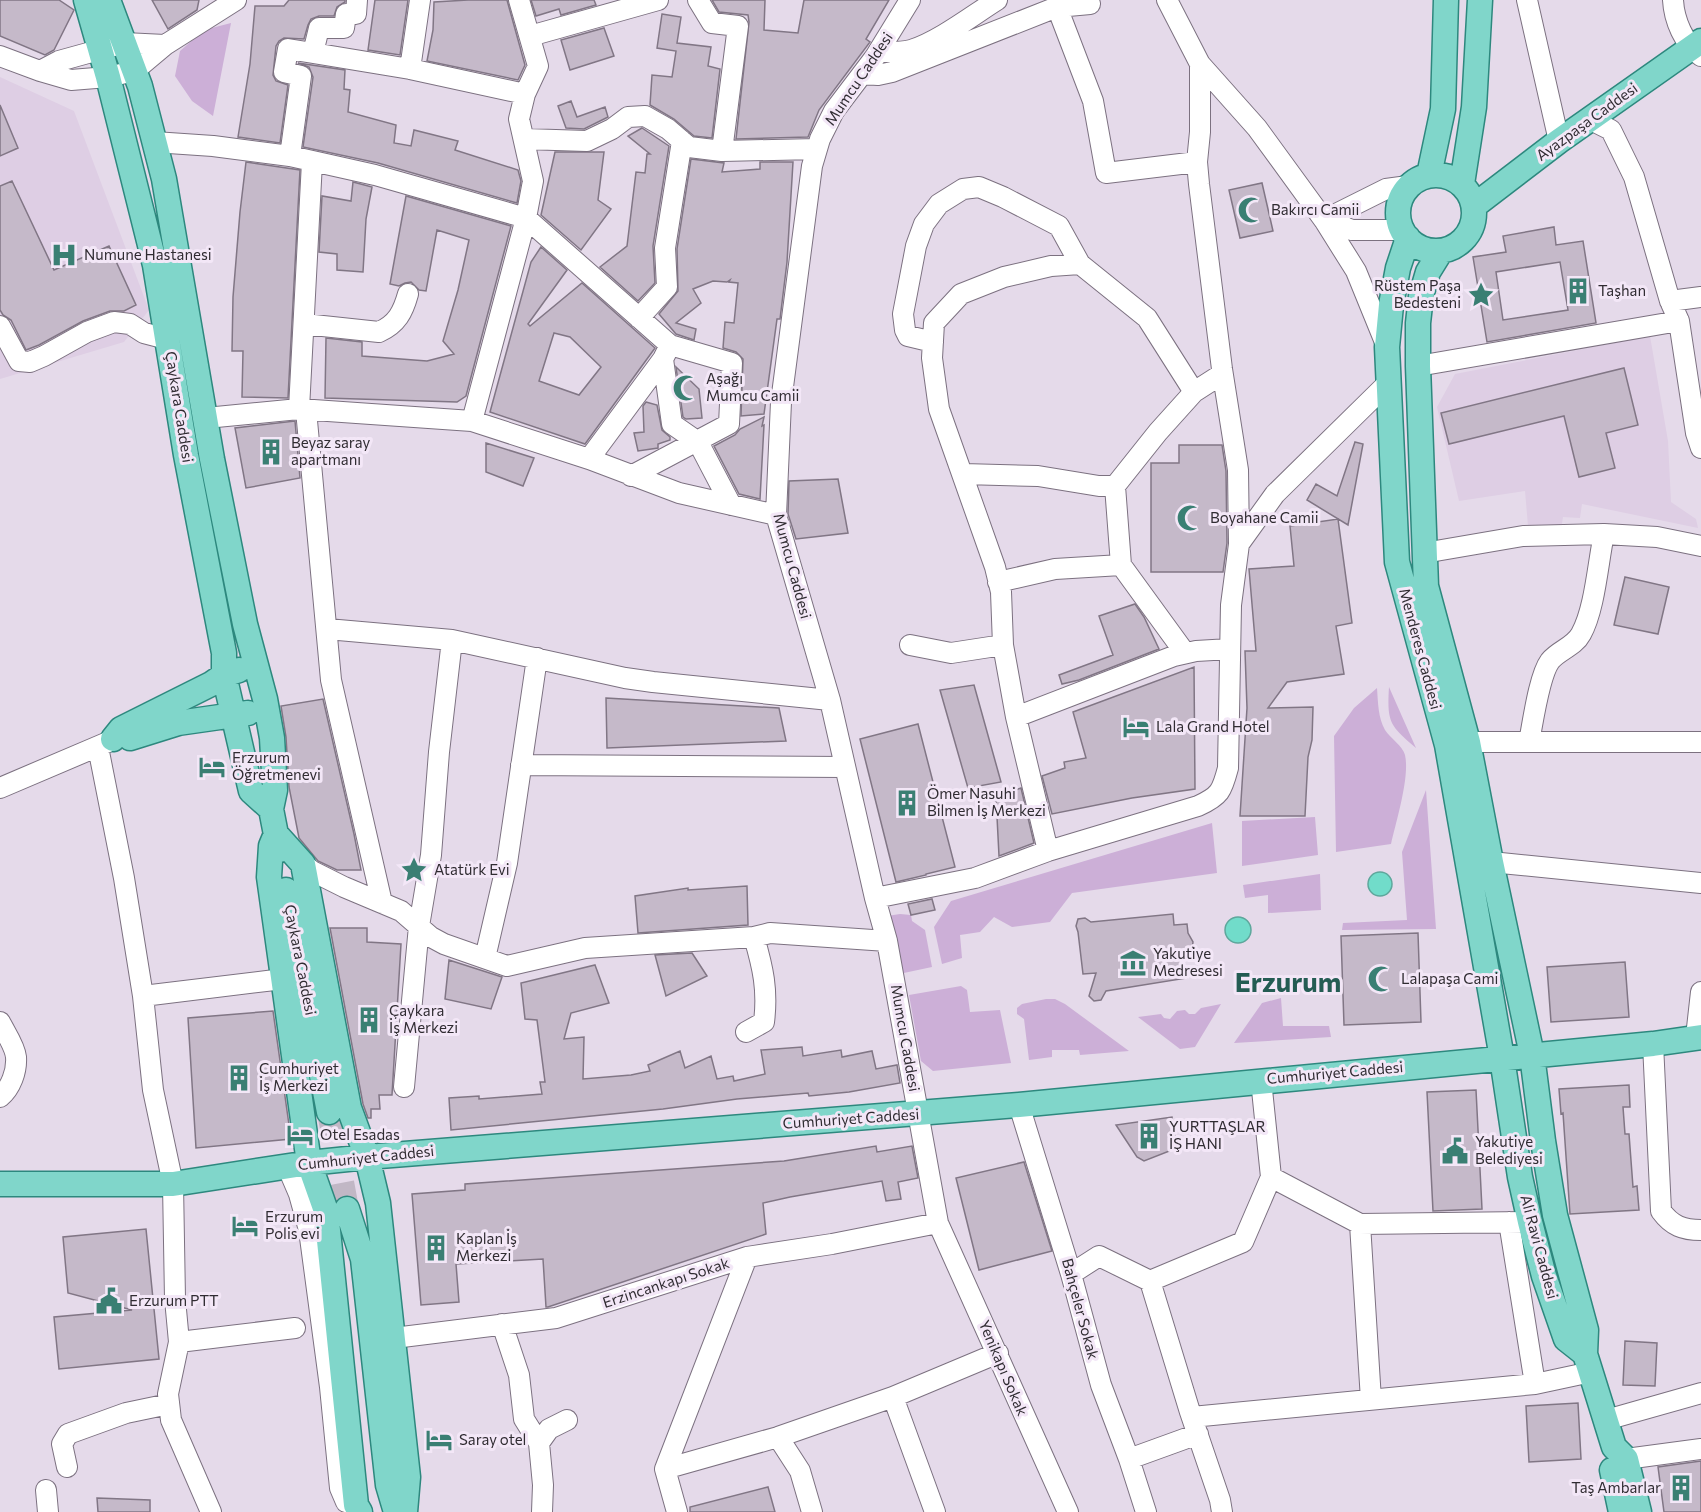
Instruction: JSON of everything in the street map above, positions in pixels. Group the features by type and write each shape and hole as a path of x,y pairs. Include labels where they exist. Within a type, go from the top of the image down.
{"main road":[{"name":"Çaykara Caddesi","path":"86,0 108,77 155,266 186,455 225,653 224,675 251,791 271,809"},
{"name":"Çaykara Caddesi","path":"108,0 140,86 172,224 245,624 257,665 272,738 275,790 271,809 340,1112"},
{"path":"1418,181 1443,109 1446,0"},
{"path":"1462,184 1474,107 1480,0"},
{"name":"Ayazpaşa Caddesi","path":"1474,206 1558,141 1697,48"},
{"path":"1440,174 1452,177 1462,184 1470,194 1474,206 1474,219 1470,232 1452,248 1441,251 1417,246 1405,234 1398,219 1398,207 1402,196 1418,181 1440,174"},
{"name":"Menderes Caddesi","path":"1405,234 1391,305 1387,347 1397,562 1447,745 1502,1058"},
{"name":"Menderes Caddesi","path":"1441,251 1428,272 1421,297 1418,323 1426,586 1468,742 1532,1055"},
{"path":"106,743 121,729 211,684 224,675 257,665"},
{"path":"106,743 178,723 267,709"},
{"path":"304,1126 309,1128 337,1125 340,1112 303,864 276,834 271,846 269,877 304,1126 298,1165 326,1211 363,1510"},
{"name":"Cumhuriyet Caddesi","path":"0,1184 173,1184 367,1157 1019,1105 1653,1044 1698,1037"},
{"name":"Ali Ravi Caddesi","path":"1532,1055 1548,1176 1564,1254 1586,1330 1588,1363 1639,1512"},
{"name":"Ali Ravi Caddesi","path":"1502,1058 1520,1177 1519,1222 1544,1275 1566,1339 1588,1363"},
{"path":"340,1112 367,1157 378,1203 408,1477 405,1512"},
{"path":"0,1200 91,1189 173,1184"},
{"path":"326,1211 326,1208 333,1202 360,1198 378,1203"},
{"path":"363,1510 346,1259 347,1209 363,1259 388,1485 396,1512"},
{"name":"Ali Ravi Caddesi","path":"1620,1453 1611,1465 1621,1512"}],"street":[{"path":"0,56 71,80 108,77 134,71 210,8 236,0"},
{"path":"313,53 319,28 344,28 346,14 356,14 357,0"},
{"path":"410,69 420,0"},
{"path":"472,421 526,218 533,181 519,119 525,94 538,66 519,0"},
{"path":"530,36 658,0"},
{"path":"698,0 712,23 738,26 722,151"},
{"name":"Mumcu Caddesi","path":"910,0 879,52 834,111 817,149 781,402 776,514 830,700 887,941 938,1223"},
{"path":"879,52 897,52 928,43 997,0"},
{"path":"1527,0 1558,141"},
{"path":"1673,0 1674,13 1697,48"},
{"path":"862,74 878,75 892,72 1057,7 1092,1"},
{"path":"1174,3 1200,64 1257,128 1324,220 1356,272 1387,347"},
{"path":"1057,7 1093,101 1106,173 1197,162"},
{"path":"40,71 59,61 124,43 165,45"},
{"path":"290,156 301,76 284,72 288,49 410,69 525,94"},
{"path":"875,898 975,878 1048,851 1198,806 1210,800 1223,788 1228,768 1231,605 1239,544 1238,470 1222,374 1197,162 1200,132 1200,64"},
{"path":"524,139 587,141 612,129 628,117 645,116 668,129 689,147 722,151 817,149"},
{"path":"1590,119 1611,130 1634,177 1670,301 1679,321 1696,433 1701,448"},
{"path":"639,318 667,287 665,248 682,141"},
{"path":"154,142 213,146 290,156 375,175 526,218 639,318 667,352 672,424 698,442 731,505"},
{"path":"312,162 304,324 303,409 331,680 382,903"},
{"path":"1324,220 1386,189 1418,181"},
{"path":"933,342 908,336 904,330 903,314 916,246 924,224 939,204 963,189 979,188 1059,226 1080,264 1147,318 1194,392"},
{"path":"1324,220 1352,230 1405,234"},
{"path":"1048,851 1016,717 1003,645 1001,592 963,474 939,409 932,358 933,323 961,294 1004,277 1051,266 1080,264"},
{"path":"304,324 379,332 390,327 403,312 408,294"},
{"path":"1670,301 1701,297"},
{"path":"1418,366 1679,321"},
{"path":"0,326 19,361 30,362 87,332 114,322 130,324 144,333 168,339"},
{"path":"631,476 729,424 732,363 667,352"},
{"path":"589,459 667,352"},
{"path":"1185,653 1120,565 1115,486 1158,432 1194,392 1222,374"},
{"path":"1239,544 1275,494 1389,382"},
{"path":"206,418 303,409 472,421 589,459 679,493 776,514"},
{"path":"963,474 1038,476 1099,486 1115,486"},
{"path":"1424,553 1524,536 1604,534 1657,537 1701,546"},
{"path":"1529,742 1548,667 1551,661 1574,644 1582,633 1592,601 1604,534"},
{"path":"998,582 1054,569 1120,565"},
{"path":"327,629 453,640 625,678 653,682 830,700"},
{"path":"404,1087 419,927 431,855 439,752 453,640"},
{"path":"910,645 951,653 1003,645"},
{"path":"1016,717 1185,653 1230,650"},
{"path":"484,958 507,863 537,658"},
{"path":"1468,742 1701,742"},
{"path":"0,788 106,743 143,996 153,1090 173,1184 175,1299 179,1342 168,1394 171,1420 211,1512"},
{"path":"521,765 845,767"},
{"path":"1491,862 1701,883"},
{"path":"303,864 328,879 401,911 444,944 507,966 585,948 754,937 770,933 887,941"},
{"path":"746,1032 764,1022 766,999 764,968 754,937"},
{"path":"143,996 284,979"},
{"path":"1698,1037 1701,992"},
{"path":"0,1022 16,1056 13,1077 0,1096"},
{"path":"1653,1044 1661,1211 1676,1226 1688,1230 1701,1230"},
{"path":"1150,1281 1243,1242 1271,1177 1261,1080"},
{"name":"Bahçeler Sokak","path":"1019,1105 1071,1274 1101,1384 1146,1512"},
{"path":"298,1165 299,1194 309,1230 330,1387 340,1488 346,1502 363,1510"},
{"path":"1271,1177 1360,1224 1519,1222 1535,1384"},
{"name":"Erzincankapı Sokak","path":"394,1338 556,1318 747,1257 832,1244 938,1223"},
{"name":"Yenikapı Sokak","path":"938,1223 1068,1512"},
{"path":"1360,1224 1371,1400"},
{"path":"1071,1274 1099,1256 1150,1281 1195,1426 1221,1500 1222,1512"},
{"path":"676,1512 665,1469 747,1257"},
{"path":"502,1324 519,1375 524,1419 539,1443 543,1485 542,1512"},
{"path":"179,1342 295,1328"},
{"path":"665,1469 778,1437 893,1397 998,1353"},
{"path":"1129,1459 1195,1426 1371,1400 1535,1384 1588,1363"},
{"path":"1606,1420 1701,1393"},
{"path":"893,1397 935,1512"},
{"path":"67,1467 62,1444 68,1434 126,1413 169,1404"},
{"path":"539,1443 549,1429 567,1420"},
{"path":"778,1437 800,1470 812,1512"},
{"path":"1620,1453 1701,1449"},
{"path":"46,1490 48,1512"}],"shaded area":[{"path":"231,23 213,116 192,101 175,76 180,51 204,30"},
{"name":"Numune Hastanesi","path":"0,77 74,111 149,310 124,342 0,379"},
{"path":"1650,336 1668,441 1671,502 1696,519 1698,528 1582,504 1580,518 1563,517 1561,530 1528,526 1525,491 1459,501 1437,407 1455,374"},
{"path":"1389,687 1416,748 1400,734 1392,722"},
{"path":"1377,688 1381,720 1387,733 1404,752 1406,764 1402,800 1391,844 1336,852 1334,736 1354,708"},
{"path":"1426,790 1436,929 1342,930 1343,923 1407,920 1402,852"},
{"path":"1315,817 1318,855 1242,866 1242,821"},
{"path":"1212,823 1217,873 1072,893 1050,922 1012,927 994,917 980,932 960,935 962,958 942,964 934,927 951,901"},
{"path":"1380,872 1388,876 1392,884 1388,892 1380,896 1372,892 1368,884 1372,876"},
{"path":"1320,874 1321,910 1268,913 1268,895 1245,898 1243,885"},
{"path":"911,915 912,921 925,930 932,967 899,974 887,916"},
{"path":"1238,917 1247,921 1251,930 1247,939 1238,943 1229,939 1225,930 1229,921"},
{"path":"961,986 967,990 970,1012 1000,1010 1011,1063 933,1071 921,1061 909,995"},
{"path":"1281,998 1283,1026 1329,1026 1331,1037 1234,1043 1262,1003"},
{"path":"1055,999 1065,1004 1129,1051 1080,1055 1079,1050 1052,1050 1052,1057 1029,1060 1024,1019 1017,1014 1017,1008 1022,1004"},
{"path":"1221,1004 1195,1047 1180,1049 1138,1017 1161,1014 1164,1018 1170,1019 1177,1011 1185,1010 1189,1014 1195,1014 1201,1008"}],"building":[{"path":"0,0 59,0 74,10 54,50 45,55 0,36"},
{"path":"152,0 199,0 197,10 168,29"},
{"path":"289,0 345,0 345,2 337,7 334,16 319,16 311,19 304,39 284,38 276,46 273,75 276,81 288,85 280,143 238,137 250,64 255,6 284,6"},
{"path":"375,0 408,0 400,55 368,50"},
{"path":"507,0 525,65 518,80 427,61 433,30 434,2"},
{"path":"531,0 594,0 596,5 561,15 559,9 536,16"},
{"path":"712,0 765,0 764,30 798,33 804,0 889,0 866,39 870,42 819,110 808,137 736,139 748,15 719,12"},
{"path":"662,14 681,17 677,43 711,47 708,66 720,69 712,138 694,136 674,119 650,105 652,75 672,77 676,51 657,48"},
{"path":"604,28 614,56 570,70 561,40"},
{"path":"298,63 345,70 344,89 350,90 348,112 396,125 394,143 411,146 414,130 458,141 455,150 518,170 521,181 517,203 378,163 303,147 313,77 309,67"},
{"path":"571,101 577,117 605,107 608,117 584,129 566,128 558,106"},
{"path":"0,105 18,148 0,156"},
{"path":"642,128 669,146 653,246 655,283 638,301 600,267 627,246 636,172 645,173 647,154 650,154 628,136"},
{"path":"555,152 604,152 598,200 611,209 581,250 541,215"},
{"path":"691,159 724,163 722,172 760,169 760,162 793,162 787,262 764,414 741,416 743,359 736,352 723,348 725,322 734,323 738,283 729,282 730,280 727,282 713,281 693,289 701,303 676,323 696,329 694,340 676,334 659,314 678,291 677,249"},
{"path":"246,162 300,170 288,398 242,397 243,351 232,351 233,297"},
{"path":"12,181 54,270 109,246 136,305 124,311 110,311 83,321 26,350 11,320 0,310 0,186"},
{"path":"353,182 372,187 366,219 363,272 337,270 337,254 319,252 322,196 351,201"},
{"name":"Bakırcı Camii","path":"1262,183 1273,231 1240,238 1229,190"},
{"path":"406,196 511,226 466,396 457,402 325,398 326,338 362,342 362,356 427,361 454,354 443,341 458,290 469,240 437,230 426,291 419,290 411,282 399,286 390,284"},
{"name":"Taşhan","path":"1554,227 1556,245 1583,241 1596,323 1487,342 1473,257 1506,252 1503,236","holes":["1560,262 1568,310 1503,320 1496,272"]},
{"path":"541,247 567,270 528,324 530,326 582,283 655,348 585,444 490,412 531,262","holes":["554,333 570,337 601,367 579,395 539,381"]},
{"path":"676,367 699,389 702,418 686,419 683,417"},
{"path":"1624,368 1638,425 1606,433 1615,468 1579,477 1564,416 1449,444 1441,413"},
{"path":"646,402 657,405 662,430 670,437 670,440 658,444 658,448 638,451 634,433 644,432 643,406"},
{"path":"764,417 760,499 739,494 714,446"},
{"name":"Beyaz saray apartmanı","path":"295,421 300,478 246,488 235,428"},
{"path":"1355,442 1363,444 1348,525 1307,500 1316,484 1337,496"},
{"path":"486,443 534,458 523,486 486,472"},
{"name":"Boyahane Camii","path":"1179,445 1222,445 1226,471 1227,543 1223,572 1151,572 1151,463 1179,463"},
{"path":"838,479 848,533 796,539 788,514 789,481"},
{"path":"1338,519 1352,623 1336,626 1344,674 1287,682 1268,708 1313,707 1305,816 1240,816 1247,708 1245,651 1256,651 1249,569 1294,566 1290,526"},
{"path":"1625,577 1669,587 1658,634 1614,625"},
{"path":"1135,604 1144,617 1159,649 1079,680 1062,684 1059,675 1113,655 1099,616"},
{"path":"1194,667 1195,789 1132,798 1052,814 1042,776 1065,768 1064,762 1086,758 1073,712"},
{"path":"974,685 1001,782 968,788 940,690"},
{"path":"606,698 779,708 786,741 607,748"},
{"path":"323,699 361,870 337,870 318,861 299,838 289,787 286,737 281,706"},
{"name":"Ömer Nasuhi Bilmen İş Merkezi","path":"918,724 955,867 896,882 860,739"},
{"path":"1021,788 1034,843 999,856 996,797"},
{"path":"747,886 748,925 638,933 635,896 688,888 688,890"},
{"path":"932,899 935,910 911,915 908,904"},
{"name":"Yakutiye Medresesi","path":"1173,914 1174,925 1187,924 1188,933 1193,942 1192,949 1183,957 1187,978 1106,991 1101,1000 1094,1001 1089,996 1096,973 1083,974 1076,926 1078,919 1085,918 1091,922"},
{"name":"Çaykara İş Merkezi","path":"330,928 367,928 367,942 401,944 392,1095 379,1095 380,1109 371,1109 371,1118 368,1118 363,1104"},
{"name":"Lalapaşa Cami","path":"1418,933 1421,1022 1344,1025 1341,936"},
{"path":"692,953 707,976 666,996 655,955"},
{"path":"449,960 502,977 491,1009 445,999"},
{"path":"1625,962 1629,1017 1551,1022 1547,967"},
{"path":"595,965 609,1003 571,1013 564,1039 584,1037 583,1079 650,1071 648,1065 680,1051 685,1068 711,1056 717,1079 733,1076 734,1081 765,1074 761,1050 802,1047 803,1056 841,1050 842,1057 872,1051 876,1069 897,1065 900,1083 849,1092 737,1099 663,1109 451,1130 449,1098 479,1096 479,1099 542,1094 540,1082 545,1082 537,1020 525,1019 521,983"},
{"name":"Cumhuriyet İş Merkezi","path":"273,1011 291,1139 196,1148 188,1018"},
{"path":"1629,1085 1630,1107 1623,1107 1625,1134 1629,1134 1633,1187 1637,1186 1639,1210 1570,1214 1563,1113 1561,1114 1559,1089"},
{"name":"Yakutiye Belediyesi","path":"1476,1090 1482,1209 1433,1211 1427,1092"},
{"name":"YURTTAŞLAR İŞ HANI","path":"1172,1117 1177,1148 1144,1161 1137,1157 1116,1125"},
{"path":"876,1146 877,1152 912,1146 918,1178 898,1182 901,1199 886,1201 882,1181 763,1203 766,1234 548,1307 546,1307 543,1259 456,1264 459,1302 421,1305 412,1194 465,1190 465,1184 784,1161"},
{"path":"1024,1162 1052,1251 979,1270 956,1178"},
{"path":"146,1229 159,1359 59,1369 54,1317 132,1310 68,1293 63,1237"},
{"path":"1625,1341 1657,1343 1655,1386 1623,1385"},
{"path":"1578,1403 1581,1459 1529,1462 1526,1406"},
{"name":"Taş Ambarlar","path":"1701,1461 1701,1512 1664,1512 1658,1467"},
{"path":"768,1487 775,1512 690,1512 690,1507"},
{"path":"97,1498 150,1500 150,1512 98,1512"}],"tunnel":[{"path":"329,1112 347,1209"}],"place":[{"name":"Bakırcı Camii","path":"1251,210"},
{"name":"Numune Hastanesi","path":"64,255"},
{"name":"Taşhan","path":"1578,291"},
{"name":"Rüstem Paşa Bedesteni","path":"1481,295"},
{"name":"Aşağı Mumcu Camii","path":"686,388"},
{"name":"Beyaz saray apartmanı","path":"271,452"},
{"name":"Boyahane Camii","path":"1190,518"},
{"name":"Lala Grand Hotel","path":"1136,727"},
{"name":"Erzurum Öğretmenevi","path":"212,767"},
{"name":"Ömer Nasuhi Bilmen İş Merkezi","path":"907,803"},
{"name":"Atatürk Evi","path":"414,870"},
{"name":"Yakutiye Medresesi","path":"1133,963"},
{"name":"Lalapaşa Cami","path":"1381,979"},
{"name":"Çaykara İş Merkezi","path":"369,1020"},
{"name":"Cumhuriyet İş Merkezi","path":"239,1078"},
{"name":"Otel Esadas","path":"300,1135"},
{"name":"YURTTAŞLAR İŞ HANI","path":"1149,1136"},
{"name":"Yakutiye Belediyesi","path":"1455,1151"},
{"name":"Erzurum Polis evi","path":"245,1226"},
{"name":"Kaplan İş Merkezi","path":"436,1248"},
{"name":"Erzurum PTT","path":"109,1301"},
{"name":"Saray otel","path":"439,1440"},
{"name":"Taş Ambarlar","path":"1681,1488"}],"district":[{"name":"Erzurum","path":"1288,983"}]}
